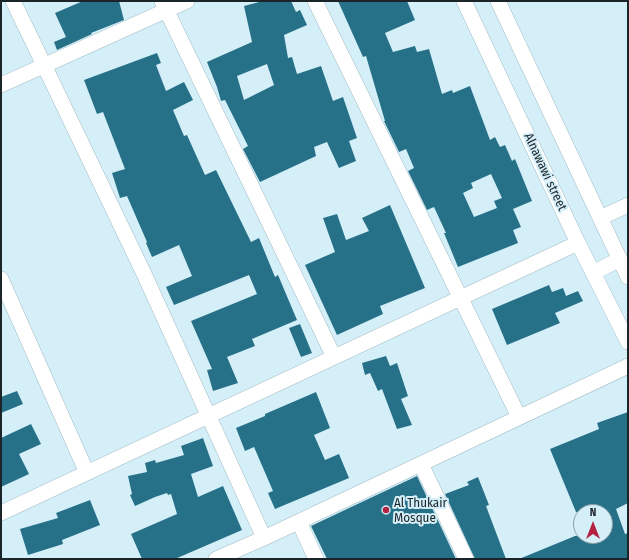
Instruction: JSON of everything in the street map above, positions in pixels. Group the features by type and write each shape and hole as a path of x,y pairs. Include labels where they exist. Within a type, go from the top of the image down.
{"street":[{"path":"12,1 44,64 145,276 264,538"},
{"path":"1,85 165,6 187,1"},
{"path":"315,1 519,417"},
{"name":"Alnawawi street","path":"464,1 578,242 628,342"},
{"path":"498,1 628,277"},
{"path":"165,6 334,357"},
{"path":"600,218 628,205"},
{"path":"1,513 578,242"},
{"path":"593,273 620,260"},
{"path":"1,279 87,473"},
{"path":"216,559 299,522 628,366"},
{"path":"421,464 466,559"},
{"path":"299,522 316,559"}],"building":[{"path":"83,1 119,1 124,20 91,33 92,34 57,50 54,42 66,37 55,13"},
{"path":"263,1 291,1 296,12 300,10 307,25 284,35 288,58 292,57 297,74 321,66 333,101 343,97 357,138 349,141 356,161 339,168 327,142 314,147 316,156 260,182 243,149 248,146 225,100 221,101 207,62 252,42 244,6","holes":["267,64 274,85 244,100 237,76"]},
{"path":"338,1 407,1 415,20 385,33 393,52 415,46 417,52 429,49 442,94 452,90 453,93 470,86 490,140 495,137 500,147 505,145 512,161 515,159 532,201 513,209 521,227 513,230 518,243 458,267 444,233 446,233 434,207 427,210 408,171 414,168 406,149 399,152 384,121 366,56 363,57","holes":["491,174 502,198 494,201 497,208 474,217 463,193 473,188 471,183"]},
{"path":"157,53 161,63 156,65 166,91 184,82 193,100 173,110 184,136 187,135 205,175 216,170 251,242 259,238 275,277 278,275 297,320 252,339 255,346 227,357 238,383 213,391 207,370 212,369 191,321 257,294 249,275 174,305 166,287 192,276 179,245 152,257 127,196 120,198 112,173 125,169 103,112 97,114 84,80"},
{"path":"390,205 425,288 380,306 383,314 337,335 305,265 335,252 323,218 337,214 346,240 369,231 362,218"},
{"path":"549,285 552,292 563,288 566,296 578,291 583,301 555,313 560,323 507,345 492,309"},
{"path":"300,324 312,353 301,357 289,328"},
{"path":"386,356 390,366 397,363 408,396 401,399 412,425 397,429 382,389 378,391 370,373 365,375 362,363"},
{"path":"17,391 23,404 1,413 1,397"},
{"path":"316,392 330,428 314,435 325,460 339,454 349,478 275,509 268,493 273,491 254,447 245,451 236,428"},
{"path":"628,412 628,503 616,509 625,534 628,533 628,559 519,559 573,537 573,544 613,544 613,504 573,505 550,449 599,429 597,423"},
{"path":"31,424 41,444 19,454 29,474 1,487 1,438"},
{"path":"203,438 213,466 191,474 198,497 223,486 242,530 175,559 142,559 131,534 177,514 171,494 168,495 167,493 135,506 130,495 132,494 128,476 147,472 145,463 155,460 156,463 184,455 181,446"},
{"name":"Al Thukair Mosque","path":"417,476 456,559 327,559 311,526"},
{"path":"478,477 489,505 486,506 506,559 475,559 445,494 469,485 467,482"},
{"path":"90,500 100,525 62,540 63,544 28,555 20,529 58,518 56,513"}],"place":[{"name":"Al Thukair Mosque","path":"386,510"}]}
